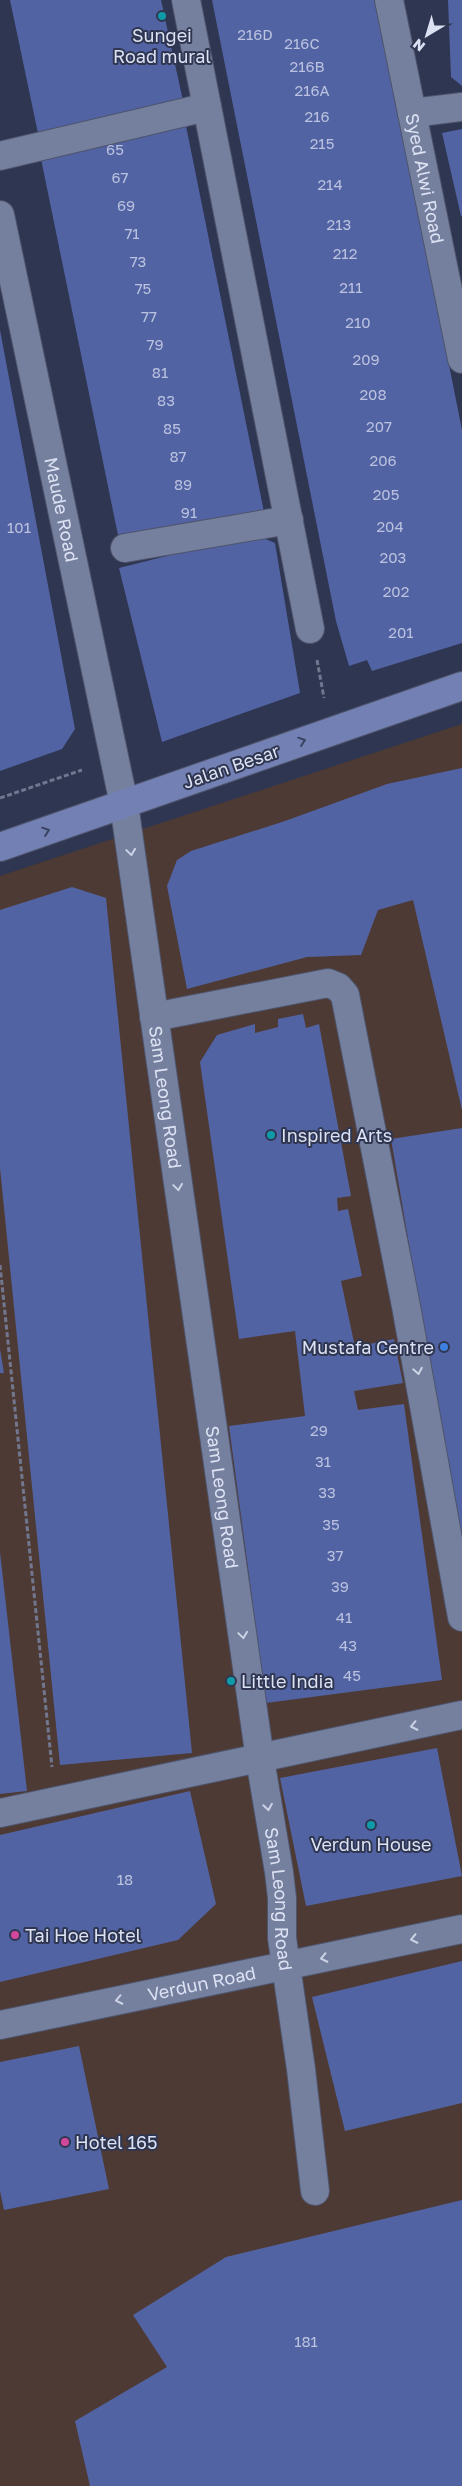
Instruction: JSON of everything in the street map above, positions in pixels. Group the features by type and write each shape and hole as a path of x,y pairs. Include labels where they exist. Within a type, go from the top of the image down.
{"main road":[{"name":"Jalan Besar","path":"0,847 462,686"}],"street":[{"path":"186,0 310,629"},
{"name":"Syed Alwi Road","path":"390,0 462,359"},
{"path":"0,156 207,107"},
{"path":"412,113 462,107"},
{"name":"Maude Road","path":"0,215 5,268 124,804"},
{"path":"125,548 289,520"},
{"name":"Sam Leong Road","path":"124,804 260,1759 279,1872 282,1898 282,1938 315,2191"},
{"path":"154,1017 328,983 338,987 345,995 406,1306 462,1617"},
{"path":"0,1813 462,1715"},
{"name":"Verdun Road","path":"0,2025 462,1929"}],"path":[{"path":"310,629 331,731"},
{"path":"0,798 113,760"},
{"path":"0,1265 56,1802"}],"shaded area":[{"name":"Little India","path":"462,724 462,2486 0,2486 0,876"}],"building":[{"path":"10,0 161,0 185,110 39,138"},
{"path":"212,0 376,0 462,430 462,643 372,671 367,660 349,666 336,621"},
{"path":"448,0 462,0 462,86 451,77"},
{"path":"185,121 264,512 119,540 39,149"},
{"path":"462,129 462,216 461,216 442,133"},
{"path":"0,330 75,729 62,749 0,771"},
{"path":"254,534 275,543 300,693 162,742 119,568"},
{"path":"462,768 462,1110 413,900 378,910 361,955 307,957 187,989 167,886 177,860 191,851 285,821 387,784"},
{"path":"72,887 106,898 192,1753 60,1765 0,1168 0,910"},
{"path":"303,1014 306,1028 319,1024 351,1196 337,1198 338,1211 348,1209 362,1276 341,1281 355,1347 394,1339 403,1383 354,1391 358,1410 404,1404 442,1680 266,1703 229,1426 305,1416 295,1331 239,1339 200,1062 217,1035 255,1024 255,1033 278,1027 278,1019"},
{"name":"Mustafa Centre","path":"462,1128 462,1549 461,1549 391,1139"},
{"path":"0,1349 4,1373 0,1373"},
{"path":"0,1552 27,1791 0,1794"},
{"name":"Verdun House","path":"437,1748 462,1876 306,1906 280,1778"},
{"path":"190,1791 216,1904 178,1940 0,1982 0,1835"},
{"path":"462,1961 462,2103 345,2131 312,1997"},
{"path":"79,2046 109,2189 4,2210 0,2191 0,2062"},
{"path":"462,2200 462,2486 90,2486 75,2421 167,2367 133,2315 226,2257"}],"place":[{"name":"Sungei Road mural","path":"162,16"},
{"name":"Inspired Arts","path":"271,1135"},
{"name":"Mustafa Centre","path":"444,1347"},
{"name":"Little India","path":"231,1681"},
{"name":"Verdun House","path":"371,1825"},
{"name":"Tai Hoe Hotel","path":"15,1935"},
{"name":"Hotel 165","path":"65,2142"}]}
